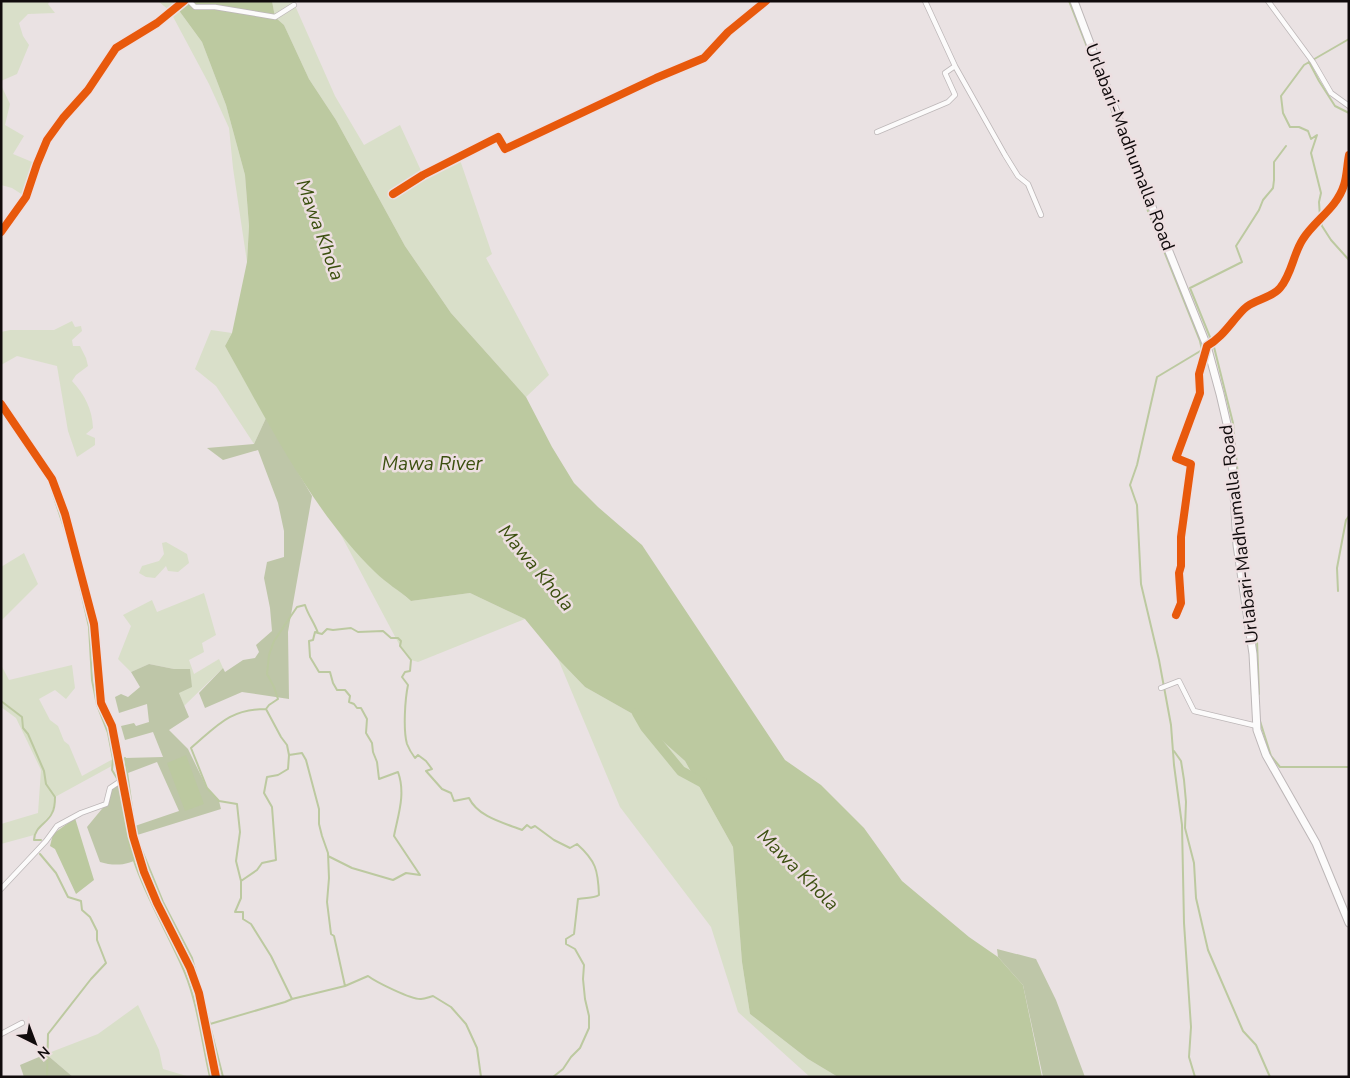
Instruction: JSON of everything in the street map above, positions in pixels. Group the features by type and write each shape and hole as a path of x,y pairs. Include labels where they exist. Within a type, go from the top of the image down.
{"main road":[{"name":"Urlabari-Madhumalla Road","path":"1074,1 1207,346 1231,441 1237,545 1253,654 1257,726 1266,755 1316,843 1349,923"}],"street":[{"path":"1,232 26,197 47,140 63,118 88,90 116,48 158,23 184,1"},
{"path":"189,1 195,7 215,7 275,17 294,5"},
{"path":"393,194 423,175 498,137 505,149 656,78 704,58 728,32 766,1"},
{"path":"925,1 955,66 1005,155 1018,176 1028,184 1041,215"},
{"path":"1268,1 1313,62 1331,93 1349,106"},
{"path":"876,132 954,98 954,91 945,73 955,66"},
{"path":"1176,615 1181,603 1179,572 1181,566 1181,537 1191,464 1176,458 1200,393 1199,374 1207,346 1215,342 1228,330 1246,306 1269,297 1280,288 1302,239 1330,210 1339,196 1344,185 1349,155"},
{"path":"1,404 52,479 65,514 94,624 101,703 112,726 133,836 144,872 157,903 190,968 199,994 216,1077"},
{"path":"1161,688 1179,681 1194,711 1257,726"},
{"path":"1,889 46,841 57,826 81,813 106,804 110,788 119,782 126,799"},
{"path":"1,1034 22,1023"}],"shaded area":[{"path":"1,1 50,1 48,4 55,13 28,14 19,23 23,36 29,45 17,74 1,81"},
{"path":"158,1 172,1 202,42 226,105 245,175 249,226 247,262 229,128 209,84 170,11"},
{"path":"272,1 293,1 335,96 364,145 400,125 423,175 459,157 492,254 486,258 549,375 526,397 451,313 405,246 336,120 309,79 284,25 275,17"},
{"path":"1,85 10,104 5,125 24,136 13,154 37,164 26,197 12,188 1,185"},
{"path":"72,321 75,327 81,326 82,331 72,340 73,346 80,346 88,366 76,375 72,381 84,397 91,415 93,428 86,434 95,438 95,445 77,457 68,431 57,366 17,356 1,365 1,332 10,330 54,330"},
{"path":"211,330 232,333 225,346 266,418 254,444 216,386 195,369"},
{"path":"266,418 312,496 288,632 289,699 242,692 205,708 199,693 223,668 225,672 243,660 255,658 259,652 256,645 272,631 264,578 267,562 284,557 284,531 278,503 258,450 223,460 207,448 254,444"},
{"path":"340,533 376,572 411,601 470,593 525,619 418,662 411,660 400,646"},
{"path":"166,542 187,554 189,563 178,572 168,571 166,566 155,578 146,577 139,573 142,566 159,561 164,554 162,543"},
{"path":"24,553 38,584 1,621 1,567"},
{"path":"204,593 216,635 202,643 204,652 189,660 194,674 219,659 223,668 184,706 179,693 190,669 174,669 149,664 131,672 118,659 131,626 123,615 152,600 157,612"},
{"path":"558,659 585,687 631,713 685,761 733,847 742,962 750,1014 808,1059 838,1077 810,1077 738,1012 711,927 620,807"},
{"path":"149,664 174,669 190,669 192,687 179,693 189,717 169,730 188,749 207,788 219,801 221,809 134,836 140,857 136,860 126,864 115,865 100,862 87,827 106,804 110,788 119,782 126,799 132,827 179,811 157,762 128,773 125,758 163,757 153,732 125,740 121,726 134,723 136,726 149,722 147,704 119,713 115,697 121,694 128,697 140,687 131,672"},
{"path":"1,665 9,680 72,665 75,688 66,699 55,690 39,699 50,720 58,726 64,741 69,745 82,776 113,759 119,762 55,797 53,810 34,835 1,844 1,824 38,813 41,770 16,718 1,707"},
{"path":"997,949 1036,959 1056,1000 1085,1077 1043,1077 1023,985 998,957"},
{"path":"138,1005 159,1050 163,1069 190,1077 73,1077 46,1054 98,1034"},
{"path":"46,1054 73,1077 24,1077 20,1065"}],"water":[{"name":"Mawa River","path":"172,1 272,1 275,17 284,25 309,79 336,120 405,246 451,313 526,397 552,447 574,483 598,507 642,545 785,760 821,785 864,828 902,881 969,937 998,957 1023,985 1042,1077 838,1077 808,1059 750,1014 742,962 733,847 685,761 631,713 585,687 558,659 525,619 470,593 411,601 379,576 352,548 331,522 292,465 225,346 232,333 247,262 249,226 245,175 226,105 202,42"},
{"path":"186,755 204,804 185,811 167,763"},
{"path":"75,818 94,880 76,894 55,849 50,846 53,834"}],"waterway":[{"path":"1069,1 1202,350 1157,377 1137,465 1130,485 1137,505 1141,584 1159,660 1171,725 1182,825 1184,923 1191,1027 1189,1057 1195,1077"},
{"path":"1349,39 1304,65 1281,96 1283,113 1290,127 1299,127 1308,131 1311,139 1317,135 1311,153 1321,193 1319,202 1322,226 1331,240 1349,260"},
{"path":"1309,62 1335,106 1349,113"},
{"path":"1259,694 1257,641 1242,550 1233,423 1214,347 1190,288 1242,262 1236,246 1259,210 1263,200 1273,188 1274,162 1286,146"},
{"path":"25,443 48,479 72,552 89,627 92,680 97,705 108,733 113,759 112,770 118,780"},
{"path":"1338,591 1337,568 1346,520 1349,516"},
{"path":"125,758 136,836 163,902 192,958 210,1024 292,999 271,956 251,924 243,919 243,912 235,912 241,898 241,881 257,870 262,863 276,860 272,807 264,793 267,777 278,775 288,769 289,755 287,745 266,709 278,699 267,674 269,655 274,641 297,607 305,605 318,633 322,634 327,629 351,628 358,632 383,631 391,638 398,638 401,641 400,646 411,660 410,671 405,672 402,677 408,685 405,714 407,744 415,758 418,755 432,769 426,771 442,789 451,793 454,801 469,798 473,805 485,815 500,822 522,830 527,825 531,828 535,826 554,840 570,848 577,844 595,866 599,895 578,899 574,934 566,939 566,944 575,949 584,965 583,979 589,1028 580,1048 563,1069 553,1077"},
{"path":"318,633 315,632 313,640 309,641 310,657 319,672 330,672 337,690 345,690 350,696 349,702 357,708 361,708 367,719 366,733 372,743 379,779 398,772 401,796 394,836 420,875 406,873 393,880 352,868 328,856"},
{"path":"1,701 22,717 23,728 28,734 44,771 46,784 55,797 52,813 36,832 34,840 41,840"},
{"path":"241,881 236,861 240,832 237,804 219,801 207,788 191,748 224,720 242,712 266,709"},
{"name":"Mawa Khola","path":"637,713 645,727 681,771 705,784"},
{"path":"1260,721 1271,756 1280,767 1349,767"},
{"path":"1174,751 1181,761 1186,802 1185,828 1194,863 1196,898 1208,950 1243,1031 1256,1045 1270,1077"},
{"path":"289,755 302,753 306,760 319,809 319,824 328,853 329,878 327,902 331,934 334,936 345,986 292,999"},
{"path":"120,790 131,852 145,890 185,973 197,1011 210,1077"},
{"path":"40,854 56,873 68,897 81,901 82,910 90,917 97,931 97,940 106,963 48,1034 47,1077"},
{"path":"345,986 368,976 410,997 421,999 433,996 451,1007 466,1024 477,1048 481,1077"},
{"path":"211,1030 223,1077"}],"cycle path":[{"path":"1,232 26,197 47,140 63,118 88,90 116,48 157,23 184,1"},
{"path":"393,194 423,175 498,137 505,149 656,78 704,58 728,32 766,1"},
{"path":"1176,615 1181,603 1179,573 1181,566 1181,537 1191,464 1176,458 1200,393 1199,374 1207,346 1222,334 1244,309 1272,295 1280,288 1287,277 1303,239 1341,193 1345,182 1349,155"},
{"path":"1,404 52,479 65,514 94,624 101,703 112,726 133,836 144,872 157,903 190,968 199,993 216,1077"}]}
